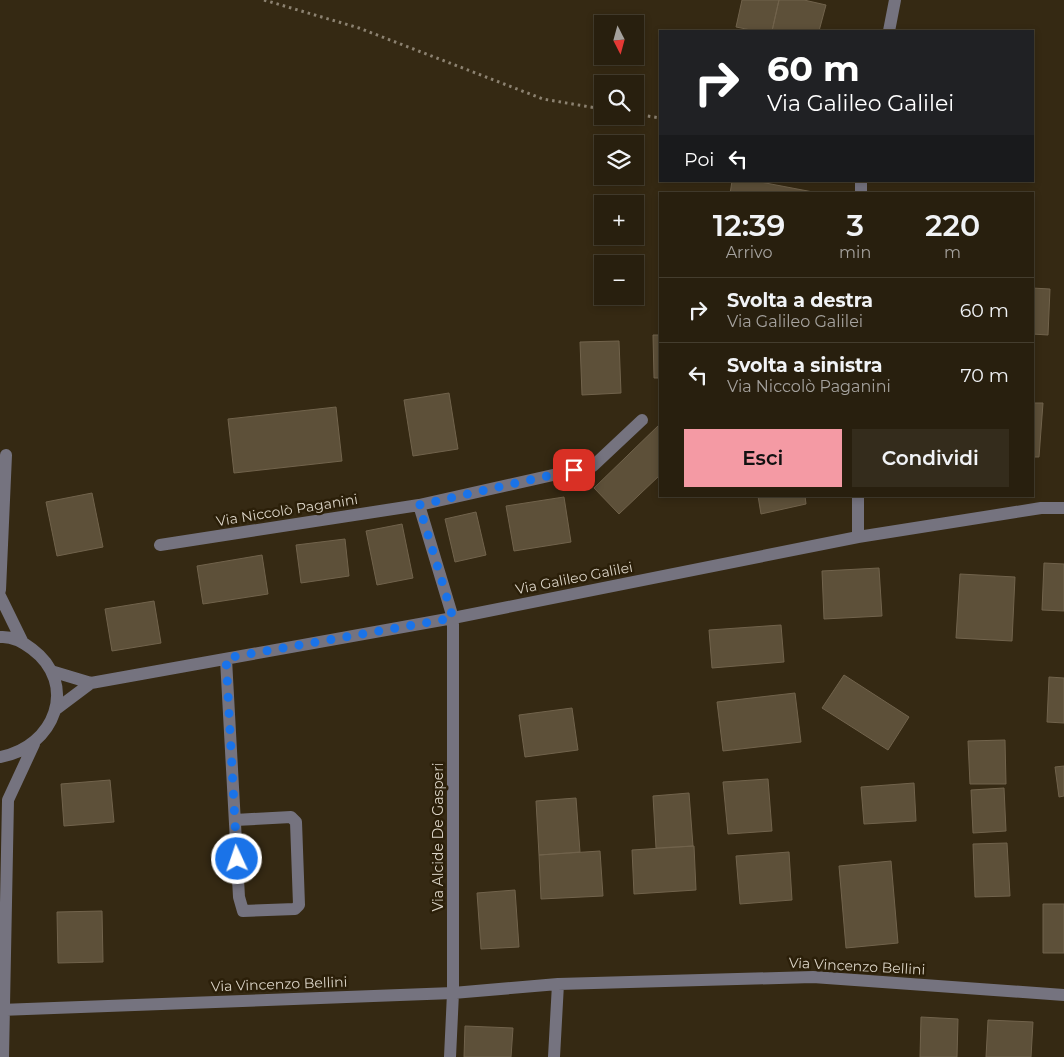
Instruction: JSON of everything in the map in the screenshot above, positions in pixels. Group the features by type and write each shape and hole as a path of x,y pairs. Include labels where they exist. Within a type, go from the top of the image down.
{"street":[{"path":"889,30 894,0"},
{"name":"Via Niccolò Paganini","path":"160,545 419,505 593,466 642,420"},
{"path":"0,590 6,456"},
{"path":"858,497 858,537"},
{"path":"419,505 453,618"},
{"name":"Via Galileo Galilei","path":"55,710 91,683 453,618 858,537 1041,508 1064,508"},
{"name":"Via Galileo Galilei","path":"0,596 23,642"},
{"name":"Via Alcide De Gasperi","path":"450,1057 453,993 453,618"},
{"name":"Via Galileo Galilei","path":"0,636 23,642 39,654 51,671 56,690 55,710 48,729 34,744 16,754 0,757"},
{"path":"226,658 239,897 244,911 295,909 299,905 296,822 291,817 235,820"},
{"name":"Via Galileo Galilei","path":"51,671 91,683"},
{"name":"Via Galileo Galilei","path":"3,1057 2,1010 8,800 34,744"},
{"path":"0,788 8,800"},
{"name":"Via Vincenzo Bellini","path":"2,1010 453,993 558,984 813,977 1064,995"},
{"path":"554,1057 558,984"}],"path":[{"path":"264,0 359,28 543,99 594,107"},
{"path":"644,115 659,118"}],"building":[{"path":"742,0 779,0 772,30 751,30 736,27"},
{"path":"779,0 804,0 826,5 819,30 772,30"},
{"path":"732,182 760,182 813,192 730,192"},
{"path":"1034,288 1050,289 1048,335 1034,334"},
{"path":"653,335 659,335 659,378 654,378"},
{"path":"619,341 621,393 582,395 580,342"},
{"path":"449,393 458,449 413,456 404,400"},
{"path":"1034,403 1043,403 1039,457 1034,457"},
{"path":"336,407 342,461 234,473 228,419"},
{"path":"659,425 659,476 619,514 594,488"},
{"path":"92,493 103,547 57,556 46,502"},
{"path":"564,497 571,542 514,551 506,506"},
{"path":"758,497 805,497 806,504 761,514"},
{"path":"476,512 486,555 455,562 445,519"},
{"path":"402,524 413,578 377,585 366,531"},
{"path":"345,539 349,576 301,583 296,545"},
{"path":"262,555 268,594 203,604 197,566"},
{"path":"1044,563 1064,564 1064,611 1042,610"},
{"path":"879,568 882,616 824,619 822,571"},
{"path":"960,574 1015,577 1012,641 956,638"},
{"path":"154,601 161,643 112,651 105,609"},
{"path":"781,625 784,662 712,668 709,630"},
{"path":"844,675 909,717 888,750 822,708"},
{"path":"1049,677 1064,678 1064,723 1047,722"},
{"path":"795,693 801,742 723,751 717,702"},
{"path":"572,708 578,750 525,757 519,715"},
{"path":"1005,740 1006,784 970,784 968,741"},
{"path":"1064,766 1064,796 1059,797 1055,767"},
{"path":"768,779 772,831 728,834 723,782"},
{"path":"110,780 114,822 64,826 61,784"},
{"path":"914,783 916,821 864,824 861,787"},
{"path":"1004,788 1006,831 973,833 971,790"},
{"path":"689,793 693,846 656,848 653,796"},
{"path":"576,798 580,852 539,855 536,801"},
{"path":"1007,843 1010,896 975,897 973,844"},
{"path":"694,846 696,890 634,894 632,850"},
{"path":"600,851 603,896 541,899 539,855"},
{"path":"789,852 792,900 740,904 736,856"},
{"path":"891,861 898,943 846,948 839,866"},
{"path":"515,890 519,947 481,949 477,893"},
{"path":"1043,904 1064,904 1064,953 1043,953"},
{"path":"102,911 103,962 58,963 57,912"},
{"path":"921,1017 958,1019 957,1057 920,1057"},
{"path":"988,1020 1033,1022 1031,1057 986,1057"},
{"path":"465,1026 513,1028 511,1057 464,1057"}],"route":[{"path":"237,859 226,658 453,618 419,505 574,470"}]}
